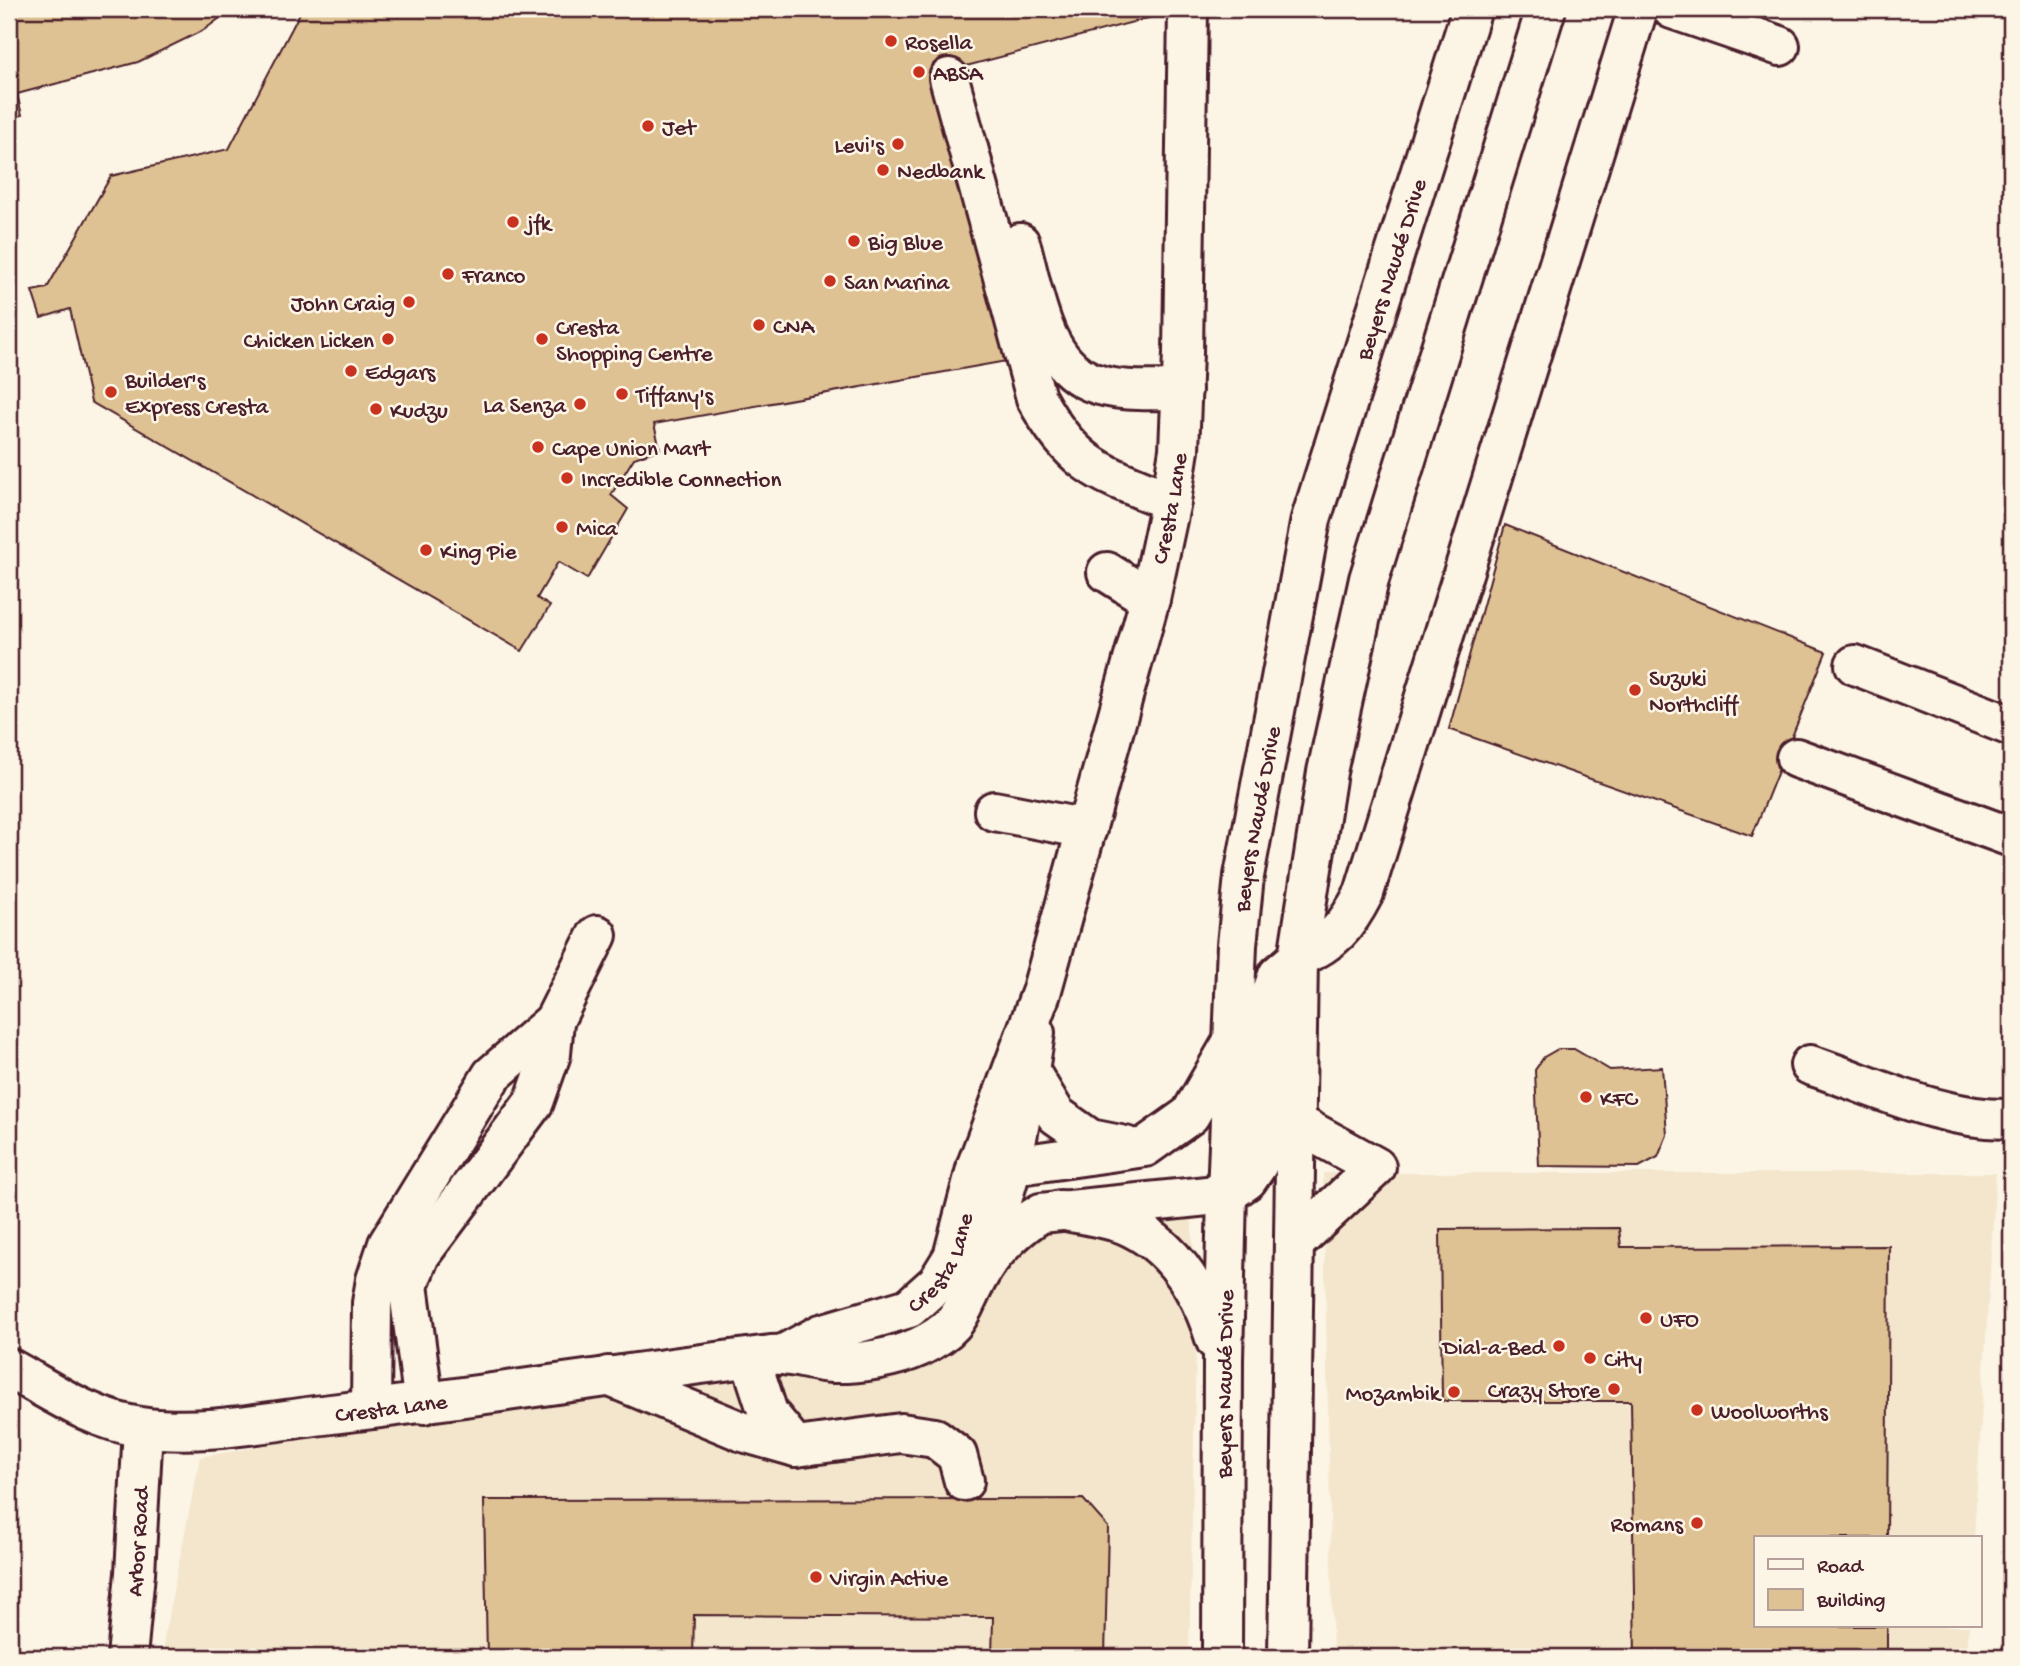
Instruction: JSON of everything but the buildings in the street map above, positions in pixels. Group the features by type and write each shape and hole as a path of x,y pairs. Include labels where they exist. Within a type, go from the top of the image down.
{"main road":[{"name":"Cresta Lane","path":"9,1368 82,1409 143,1428 204,1428 424,1404 606,1375 767,1356 832,1363 895,1356 940,1336 959,1319 981,1271 994,1166 1150,599 1171,501 1179,450 1182,390 1188,9"},
{"name":"Beyers Naudé Drive","path":"1222,1657 1223,1359 1227,1194 1237,945 1244,876 1311,519 1472,9"},
{"path":"1296,1651 1298,958 1327,772 1369,579 1546,9"},
{"path":"1227,1194 1247,1180 1258,1164 1262,1141 1265,1005 1278,975 1298,958 1325,945 1348,923 1364,893 1638,9"},
{"path":"1672,9 1780,46"},
{"path":"1171,501 1107,475 1080,459 1055,433 1036,398 960,75 1042,322 1055,350 1067,367 1092,382 1129,389 1182,390"},
{"path":"1107,572 1150,599"},
{"path":"1855,665 2011,726"},
{"path":"1796,758 2011,837"},
{"path":"994,811 1087,829"},
{"path":"424,1404 408,1284 411,1274 420,1255 534,1102 551,1054 554,1021 597,935"},
{"name":"Cresta Lane","path":"767,1356 821,1334 893,1314 923,1299 937,1283 953,1257 994,1166 1029,1070 1041,993"},
{"path":"371,1409 371,1320 376,1280 388,1244 434,1172 477,1143 513,1088 520,1050 554,1021"},
{"path":"994,1166 1145,1147 1190,1115 1233,1041"},
{"path":"1811,1065 1954,1113 1991,1120 2011,1119"},
{"path":"1029,1070 1056,1115 1090,1139 1145,1147"},
{"path":"1296,1243 1376,1167 1297,1123"},
{"name":"Cresta Lane","path":"981,1271 1024,1225 1041,1213 1227,1194"},
{"path":"1060,1210 1123,1224 1166,1251 1204,1302 1223,1359"},
{"path":"767,1356 762,1400 780,1430 796,1447"},
{"path":"606,1375 743,1432 796,1447 891,1433 924,1435 945,1443 957,1455 964,1481"},
{"name":"Arbor Road","path":"127,1657 135,1573 143,1428"}],"shaded area":[{"path":"1323,1173 1996,1173 1974,1536 1754,1536 1754,1628 1969,1628 1967,1657 1333,1657"},
{"path":"1189,1181 1197,1304 1189,1657 164,1657 164,1637 200,1457 953,1324 1035,1195"}],"place":[{"name":"Rosella","path":"891,41"},
{"name":"ABSA","path":"919,72"},
{"name":"Jet","path":"648,126"},
{"name":"Levi's","path":"898,144"},
{"name":"Nedbank","path":"883,170"},
{"name":"jfk","path":"513,222"},
{"name":"Big Blue","path":"854,241"},
{"name":"Franco","path":"448,274"},
{"name":"San Marina","path":"830,281"},
{"name":"John Craig","path":"409,302"},
{"name":"CNA","path":"759,325"},
{"name":"Chicken Licken","path":"388,339"},
{"name":"Cresta Shopping Centre","path":"542,339"},
{"name":"Edgars","path":"351,371"},
{"name":"Builder's Express Cresta","path":"111,392"},
{"name":"Tiffany's","path":"622,394"},
{"name":"La Senza","path":"580,404"},
{"name":"Kudzu","path":"376,409"},
{"name":"Cape Union Mart","path":"538,447"},
{"name":"Incredible Connection","path":"567,478"},
{"name":"Mica","path":"562,527"},
{"name":"King Pie","path":"426,550"},
{"name":"Suzuki Northcliff","path":"1635,690"},
{"name":"KFC","path":"1586,1097"},
{"name":"UFO","path":"1646,1318"},
{"name":"Dial-a-Bed","path":"1559,1346"},
{"name":"City","path":"1590,1358"},
{"name":"Crazy Store","path":"1614,1389"},
{"name":"Mozambik","path":"1454,1392"},
{"name":"Woolworths","path":"1697,1410"},
{"name":"Romans","path":"1697,1523"},
{"name":"Virgin Active","path":"816,1577"}]}
